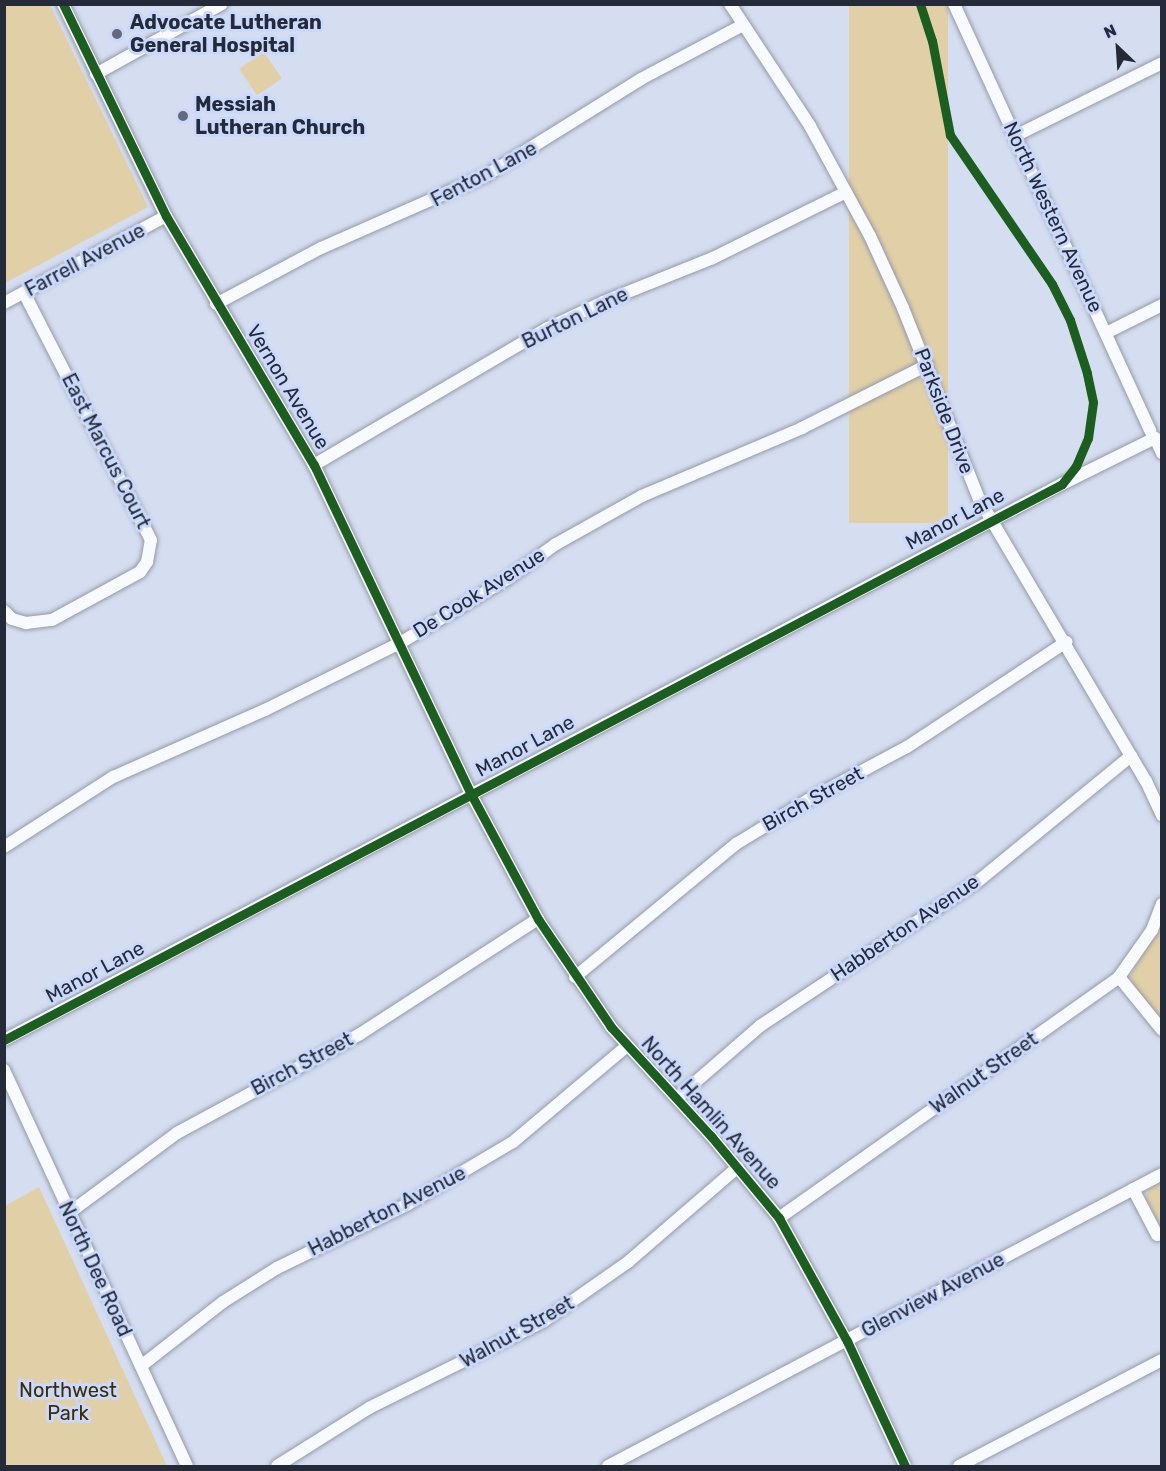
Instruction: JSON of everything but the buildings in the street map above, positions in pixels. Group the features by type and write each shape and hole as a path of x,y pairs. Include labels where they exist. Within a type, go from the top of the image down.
{"street":[{"name":"Vernon Avenue","path":"63,4 166,216 216,304 314,465 471,795"},
{"path":"96,74 222,4"},
{"name":"Parkside Drive","path":"730,4 810,126 846,192 885,267 927,365 974,485 992,520 1066,642 1131,756 1161,816"},
{"name":"North Western Avenue","path":"954,4 1161,453"},
{"name":"Fenton Lane","path":"216,304 321,248 487,176 641,80 743,25"},
{"path":"1016,136 1161,63"},
{"name":"Burton Lane","path":"314,465 546,329 733,249 846,192"},
{"name":"Farrell Avenue","path":"4,303 166,216"},
{"name":"East Marcus Court","path":"4,611 12,619 37,624 52,620 140,572 147,562 151,540 24,293"},
{"path":"1106,333 1161,305"},
{"name":"De Cook Avenue","path":"4,847 113,777 275,705 400,643 507,579 556,544 642,496 802,428 927,365"},
{"name":"Manor Lane","path":"4,1040 1152,434"},
{"name":"Birch Street","path":"574,977 736,844 907,747 1066,642"},
{"name":"Habberton Avenue","path":"677,1098 760,1026 977,882 1131,756"},
{"name":"North Hamlin Avenue","path":"471,795 538,919 574,977 627,1046 738,1167 779,1218 847,1341 905,1467"},
{"name":"Walnut Street","path":"779,1218 1119,977 1152,930 1161,904"},
{"name":"Birch Street","path":"69,1213 177,1133 360,1034 538,919"},
{"path":"1119,977 1161,1030"},
{"name":"Habberton Avenue","path":"141,1366 223,1302 277,1268 408,1204 513,1142 573,1095 627,1046"},
{"name":"North Dee Road","path":"4,1070 187,1467"},
{"name":"Walnut Street","path":"277,1467 369,1408 544,1321 628,1262 738,1167"},
{"name":"Glenview Avenue","path":"608,1467 1161,1174"},
{"path":"1133,1189 1157,1235"},
{"path":"958,1467 1161,1360"}],"green space":[{"path":"4,5 50,5 148,207 5,283"},
{"path":"849,5 948,5 948,523 849,523"},
{"path":"264,52 282,79 257,95 239,69"},
{"path":"1161,925 1161,1021 1134,987 1130,976"},
{"path":"1161,1182 1161,1230 1146,1197 1148,1190"},
{"name":"Northwest Park","path":"39,1187 167,1466 5,1466 5,1206"}],"cycle path":[{"path":"63,4 166,216 314,465 471,794 538,919 611,1027 711,1136 779,1218 847,1341 905,1466"},
{"path":"4,1040 1062,484 1076,466 1088,438 1093,402 1087,373 1070,320 1052,284 950,135 932,41 920,4"}],"place":[{"name":"Advocate Lutheran General Hospital","path":"117,34"},
{"name":"Messiah Lutheran Church","path":"183,116"}]}
